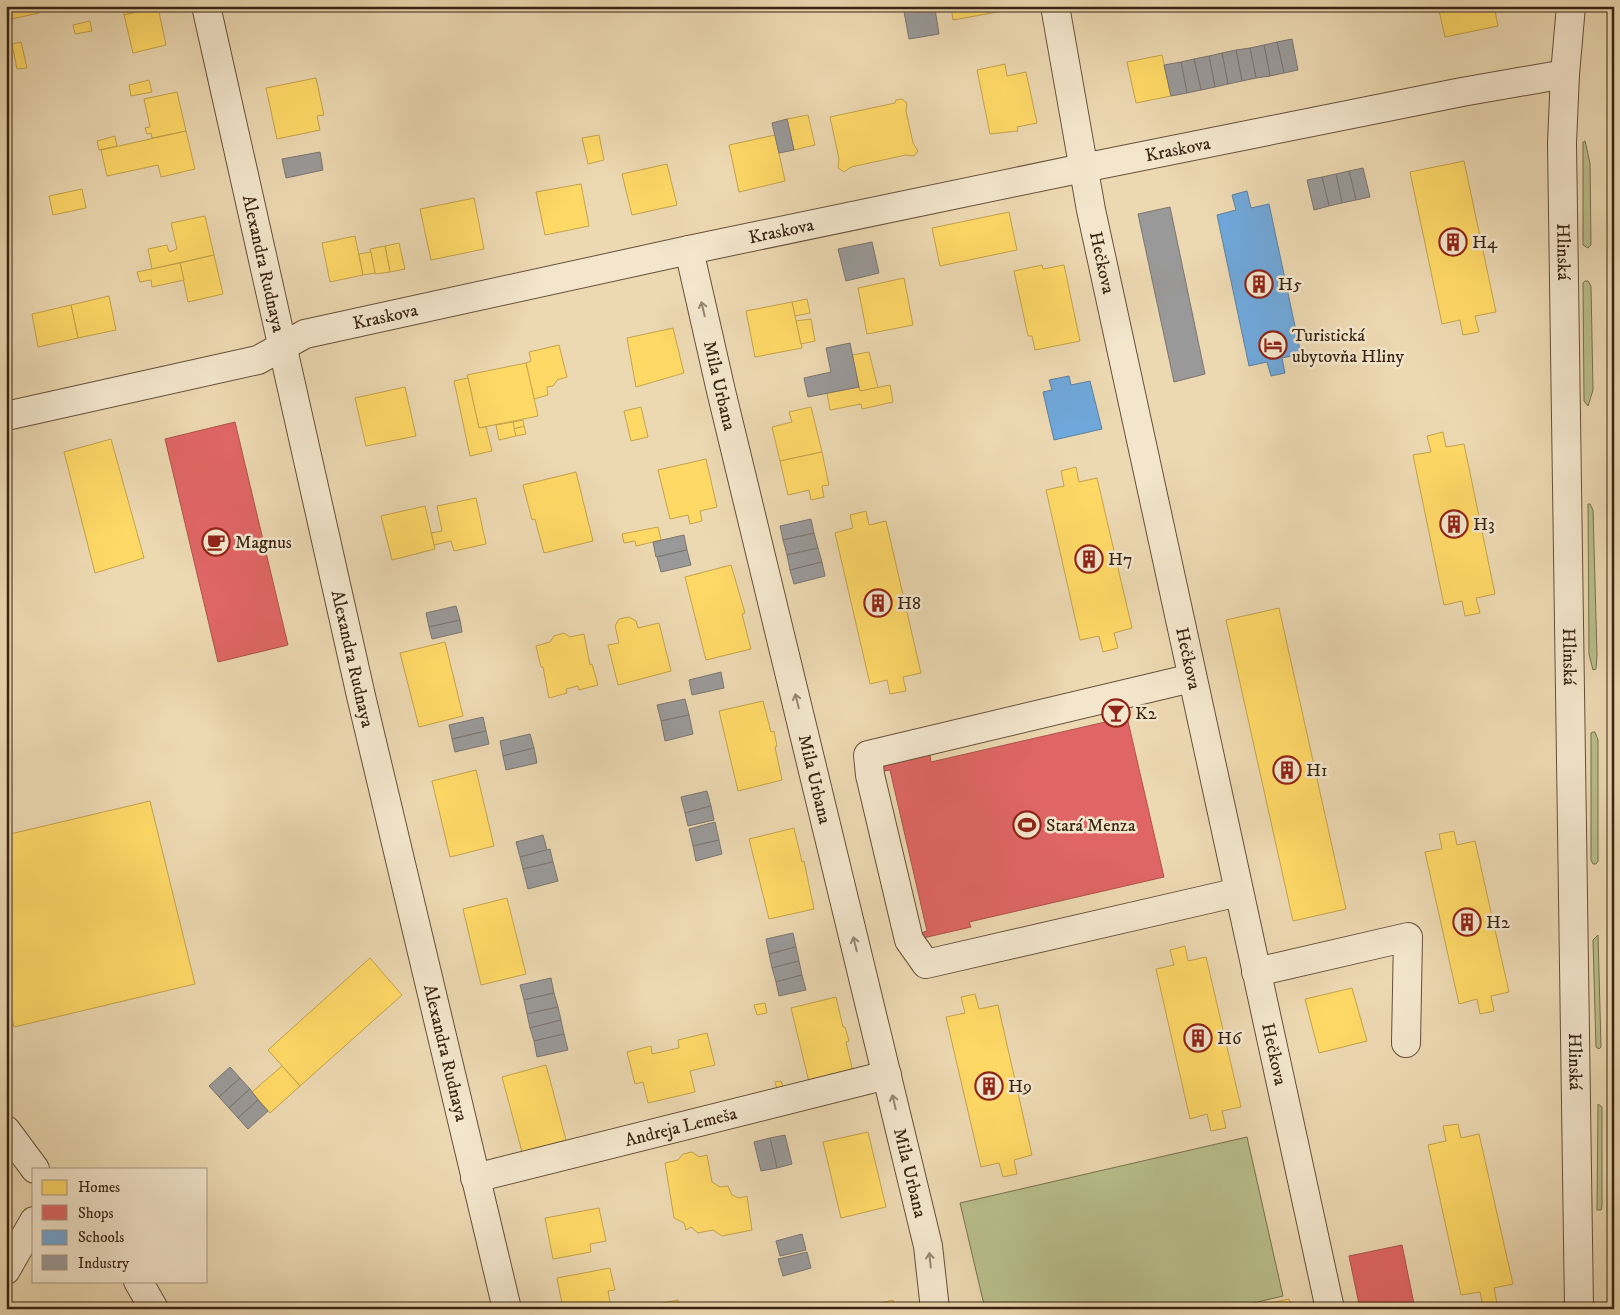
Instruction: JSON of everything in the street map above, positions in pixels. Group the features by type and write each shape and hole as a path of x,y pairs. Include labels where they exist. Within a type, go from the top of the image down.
{"street":[{"name":"Alexandra Rudnaya","path":"206,6 363,706 507,1309"},
{"name":"Hečkova","path":"1055,6 1083,168 1330,1309"},
{"name":"Hlinská","path":"1571,6 1565,74 1562,144 1578,1309"},
{"name":"Kraskova","path":"6,416 258,360 305,334 690,250 1083,168 1462,92 1565,74"},
{"name":"Mila Urbana","path":"690,250 721,391 928,1246 935,1309"},
{"path":"1192,678 868,755 870,774 909,940 926,964 1239,892"},
{"path":"1256,972 1408,937 1406,1043"},
{"name":"Andreja Lemeša","path":"475,1178 888,1075"},
{"path":"6,1130 34,1168"},
{"path":"6,1270 32,1224"},
{"path":"139,1282 154,1309"}],"green space":[{"path":"1585,141 1590,163 1591,245 1588,248 1583,245 1583,142"},
{"path":"1588,281 1591,286 1593,390 1588,406 1584,401 1583,283"},
{"path":"1588,504 1590,504 1593,510 1597,655 1596,669 1593,670 1589,654"},
{"path":"1595,732 1598,740 1598,861 1596,864 1593,864 1591,860 1591,733"},
{"path":"1598,935 1601,1047 1599,1049 1596,1047 1593,940"},
{"path":"1598,1104 1602,1107 1601,1210 1597,1210"},
{"path":"1247,1137 1283,1296 1228,1309 985,1309 960,1203"}],"building: Homes":[{"path":"6,6 37,6 39,13 7,20"},
{"path":"122,6 158,6 158,7 124,15"},
{"path":"951,6 1013,6 1014,9 953,20"},
{"path":"1438,6 1494,6 1498,26 1445,37"},
{"path":"158,7 166,45 133,53 124,15"},
{"path":"6,19 12,44 6,45"},
{"path":"90,21 92,31 75,34 73,25"},
{"path":"21,42 27,68 17,69 12,44"},
{"path":"1162,55 1171,96 1136,103 1127,62"},
{"path":"1005,64 1007,76 1026,72 1037,123 1017,127 1018,131 990,134 977,70"},
{"path":"316,78 324,115 317,116 320,130 277,139 266,88"},
{"path":"149,80 152,92 131,96 129,85"},
{"path":"177,92 186,131 152,138 151,133 147,134 145,128 150,127 144,99"},
{"path":"902,99 907,103 906,111 913,143 918,151 914,156 906,155 851,167 844,172 838,168 839,159 830,117 895,103 896,100"},
{"path":"808,115 815,145 794,150 787,119"},
{"path":"186,131 195,169 161,177 158,165 107,176 101,150"},
{"path":"599,135 604,160 588,164 582,138"},
{"path":"775,135 785,181 739,192 729,145"},
{"path":"115,136 117,146 99,150 97,141"},
{"name":"H4","path":"1464,161 1496,312 1475,316 1479,332 1463,335 1460,320 1442,324 1410,172"},
{"path":"667,164 677,205 632,215 622,174"},
{"path":"581,184 589,226 545,235 536,192"},
{"path":"82,189 86,208 53,215 49,196"},
{"path":"474,198 484,249 431,260 420,209"},
{"path":"1009,212 1017,250 940,266 932,228"},
{"path":"205,216 214,255 152,269 148,249 167,245 169,252 177,249 171,223"},
{"path":"355,236 363,275 330,282 322,243"},
{"path":"399,243 405,269 390,272 385,246"},
{"path":"385,246 390,272 375,274 370,249"},
{"path":"371,252 375,273 363,275 359,254"},
{"path":"214,255 223,294 188,302 180,263"},
{"path":"180,263 184,280 152,287 151,280 140,282 137,272"},
{"path":"1042,265 1043,269 1064,265 1080,341 1035,350 1032,336 1028,336 1014,271"},
{"path":"904,278 913,325 867,334 858,288"},
{"path":"109,296 116,330 78,338 71,305"},
{"path":"807,299 810,313 795,316 792,302"},
{"path":"792,302 802,348 755,357 746,311"},
{"path":"71,305 78,338 38,347 32,314"},
{"path":"811,319 815,341 801,344 796,321"},
{"path":"673,328 684,373 636,387 627,338"},
{"path":"559,345 567,377 557,380 553,386 547,387 548,395 534,399 526,363 531,361 529,352"},
{"path":"869,352 878,388 860,391 852,355"},
{"path":"526,363 538,416 479,428 467,375"},
{"path":"468,378 479,428 486,427 492,451 470,456 454,381"},
{"path":"890,385 893,402 862,409 861,404 830,410 827,393 859,387 860,391"},
{"path":"405,387 416,436 366,446 355,398"},
{"path":"641,407 648,437 631,441 624,411"},
{"path":"811,407 822,452 780,461 772,427 792,422 789,412"},
{"path":"523,420 524,426 514,429 513,422"},
{"path":"513,422 516,436 499,440 496,425"},
{"path":"524,426 526,434 516,436 514,429"},
{"name":"H3","path":"1443,432 1446,447 1464,444 1495,594 1476,598 1480,613 1465,616 1462,601 1444,605 1413,455 1431,452 1427,436"},
{"path":"111,439 144,558 95,573 64,452"},
{"path":"822,452 829,485 822,486 824,497 811,500 809,490 788,495 780,461"},
{"path":"706,459 717,507 700,511 702,521 690,524 688,515 670,519 658,470"},
{"name":"H7","path":"1076,467 1079,482 1097,478 1132,628 1114,633 1118,648 1103,652 1099,636 1080,640 1046,490 1064,486 1061,471"},
{"path":"576,472 593,541 544,553 535,519 532,520 523,485"},
{"path":"476,498 486,544 454,551 451,541 434,545 431,533 442,531 437,506"},
{"path":"425,506 435,549 392,560 381,516"},
{"name":"H8","path":"866,511 869,525 886,521 921,673 903,677 906,691 890,694 887,680 870,684 835,533 853,528 850,515"},
{"path":"658,527 661,540 636,546 635,541 624,543 622,534"},
{"path":"731,565 745,613 742,614 751,649 706,660 685,577"},
{"name":"H1","path":"1279,608 1346,909 1293,921 1226,620"},
{"path":"629,617 636,621 638,628 659,623 671,671 618,685 608,645 619,643 615,626 619,619"},
{"path":"564,633 570,637 584,634 590,665 592,664 598,685 579,690 578,686 566,689 567,693 549,698 543,667 541,667 536,646 550,642 554,636"},
{"path":"445,642 463,716 419,727 400,653"},
{"path":"763,701 771,732 774,731 777,746 775,747 782,780 738,791 719,711"},
{"path":"476,770 494,846 450,857 432,781"},
{"path":"150,801 195,984 14,1027 6,993 6,835"},
{"path":"794,828 802,862 804,861 814,909 769,919 749,839"},
{"name":"H2","path":"1454,831 1457,845 1475,841 1509,992 1491,996 1494,1011 1480,1014 1477,999 1459,1004 1425,852 1442,849 1439,834"},
{"path":"507,898 526,974 481,985 463,909"},
{"name":"H6","path":"1185,946 1188,961 1206,957 1241,1107 1222,1111 1226,1128 1211,1131 1207,1114 1190,1119 1156,969 1174,965 1170,950"},
{"path":"370,958 402,995 300,1086 268,1050"},
{"path":"1352,988 1367,1041 1319,1053 1305,999"},
{"name":"H9","path":"975,994 979,1009 998,1005 1032,1155 1014,1160 1017,1174 1003,1177 999,1163 981,1167 946,1017 965,1013 961,997"},
{"path":"836,997 843,1027 845,1027 849,1041 846,1042 853,1072 809,1082 791,1008"},
{"path":"765,1003 767,1013 757,1015 754,1005"},
{"path":"707,1033 715,1065 690,1071 695,1092 648,1103 643,1082 635,1084 627,1052 651,1046 652,1054 679,1048 678,1040"},
{"path":"546,1065 566,1140 522,1152 502,1077"},
{"path":"282,1066 300,1086 270,1113 252,1092"},
{"path":"781,1081 783,1087 777,1089 775,1082"},
{"path":"1458,1124 1461,1138 1479,1134 1513,1284 1494,1288 1497,1304 1483,1307 1480,1292 1461,1295 1428,1145 1446,1141 1443,1126"},
{"path":"868,1132 886,1207 841,1218 823,1142"},
{"path":"692,1152 699,1157 707,1155 712,1182 720,1187 728,1186 732,1195 739,1198 747,1196 752,1230 722,1236 713,1230 698,1233 691,1227 686,1230 684,1223 674,1218 665,1163 678,1160 683,1154"},
{"path":"599,1208 606,1241 590,1244 591,1252 553,1259 545,1218"},
{"path":"610,1268 615,1290 608,1291 611,1307 615,1306 616,1309 563,1309 557,1278"},
{"path":"1289,1299 1292,1309 1257,1309 1256,1306"},
{"path":"678,1300 680,1309 647,1309 647,1306"},
{"path":"893,1300 895,1309 857,1309"}],"building: Shops":[{"path":"235,422 288,645 218,662 165,439"},
{"path":"1127,717 1164,877 969,922 971,927 923,938 921,933 927,931 890,770 884,771 882,765 930,755 931,762"},
{"path":"1402,1245 1414,1304 1390,1309 1360,1309 1349,1256"}],"building: Schools":[{"name":"H5","path":"1247,191 1251,208 1269,204 1301,354 1282,358 1285,373 1271,376 1267,362 1249,366 1217,215 1236,210 1232,195"},
{"path":"1069,376 1071,385 1090,381 1102,429 1054,440 1043,392 1052,390 1049,380"}],"building: Industry":[{"path":"903,6 916,6 917,13 935,9 939,34 909,39"},
{"path":"1292,39 1298,70 1284,73 1277,42"},
{"path":"1277,42 1284,73 1270,76 1264,45"},
{"path":"1264,45 1270,76 1256,78 1250,48"},
{"path":"1250,48 1256,78 1242,81 1236,50"},
{"path":"1236,50 1242,81 1228,84 1222,53"},
{"path":"1222,53 1228,84 1215,87 1209,56"},
{"path":"1209,56 1215,87 1201,90 1194,59"},
{"path":"1194,59 1201,90 1187,93 1181,62"},
{"path":"1181,62 1187,93 1171,96 1164,65"},
{"path":"787,119 794,150 779,153 772,123"},
{"path":"320,152 323,170 286,178 282,159"},
{"path":"1363,168 1370,197 1356,200 1349,171"},
{"path":"1349,171 1356,200 1342,203 1336,174"},
{"path":"1336,174 1342,203 1329,206 1322,177"},
{"path":"1322,177 1329,206 1314,210 1307,180"},
{"path":"1170,207 1205,374 1174,382 1138,214"},
{"path":"872,242 879,273 846,281 838,249"},
{"path":"850,343 859,387 808,397 804,378 831,372 826,348"},
{"path":"811,519 814,533 783,540 780,526"},
{"path":"814,533 818,548 787,555 783,540"},
{"path":"684,535 687,550 656,557 653,542"},
{"path":"818,548 822,562 790,570 787,555"},
{"path":"687,550 691,565 661,572 657,557"},
{"path":"822,562 825,576 794,584 790,570"},
{"path":"456,606 460,620 429,627 426,613"},
{"path":"460,620 462,632 432,639 429,627"},
{"path":"721,672 724,688 692,695 689,680"},
{"path":"685,699 689,715 661,721 657,705"},
{"path":"689,715 693,734 665,741 661,721"},
{"path":"483,717 486,731 452,739 449,725"},
{"path":"486,731 489,744 455,752 452,739"},
{"path":"530,734 534,748 503,756 500,741"},
{"path":"534,748 537,763 506,770 503,756"},
{"path":"707,791 711,806 685,813 681,797"},
{"path":"711,806 714,820 688,826 685,813"},
{"path":"715,822 719,840 693,846 689,829"},
{"path":"543,835 547,850 520,857 516,842"},
{"path":"719,840 722,854 696,861 693,846"},
{"path":"550,849 553,862 523,869 520,857"},
{"path":"553,862 558,881 528,889 523,869"},
{"path":"793,933 796,947 769,954 766,939"},
{"path":"796,947 799,961 772,968 769,954"},
{"path":"799,961 802,975 776,982 772,968"},
{"path":"802,975 806,990 779,996 776,982"},
{"path":"551,978 554,993 524,1000 520,985"},
{"path":"554,993 558,1007 527,1014 524,1000"},
{"path":"558,1007 561,1020 530,1028 527,1014"},
{"path":"561,1020 564,1034 534,1041 530,1028"},
{"path":"564,1034 568,1050 537,1057 534,1041"},
{"path":"230,1067 240,1078 219,1097 209,1086"},
{"path":"240,1078 250,1089 229,1108 219,1097"},
{"path":"250,1089 258,1100 238,1118 229,1108"},
{"path":"258,1100 268,1111 248,1129 238,1118"},
{"path":"785,1135 792,1164 777,1168 770,1138"},
{"path":"770,1138 777,1168 761,1171 754,1142"},
{"path":"802,1234 806,1250 780,1256 776,1241"},
{"path":"807,1252 811,1268 783,1276 778,1259"}],"place":[{"name":"H4","path":"1453,242"},
{"name":"H5","path":"1259,284"},
{"name":"Turistická ubytovňa Hliny","path":"1273,345"},
{"name":"H3","path":"1454,524"},
{"name":"Magnus","path":"216,542"},
{"name":"H7","path":"1089,559"},
{"name":"H8","path":"878,603"},
{"name":"K2","path":"1116,713"},
{"name":"H1","path":"1287,770"},
{"name":"Stará Menza","path":"1027,825"},
{"name":"H2","path":"1467,922"},
{"name":"H6","path":"1198,1038"},
{"name":"H9","path":"989,1086"}]}
